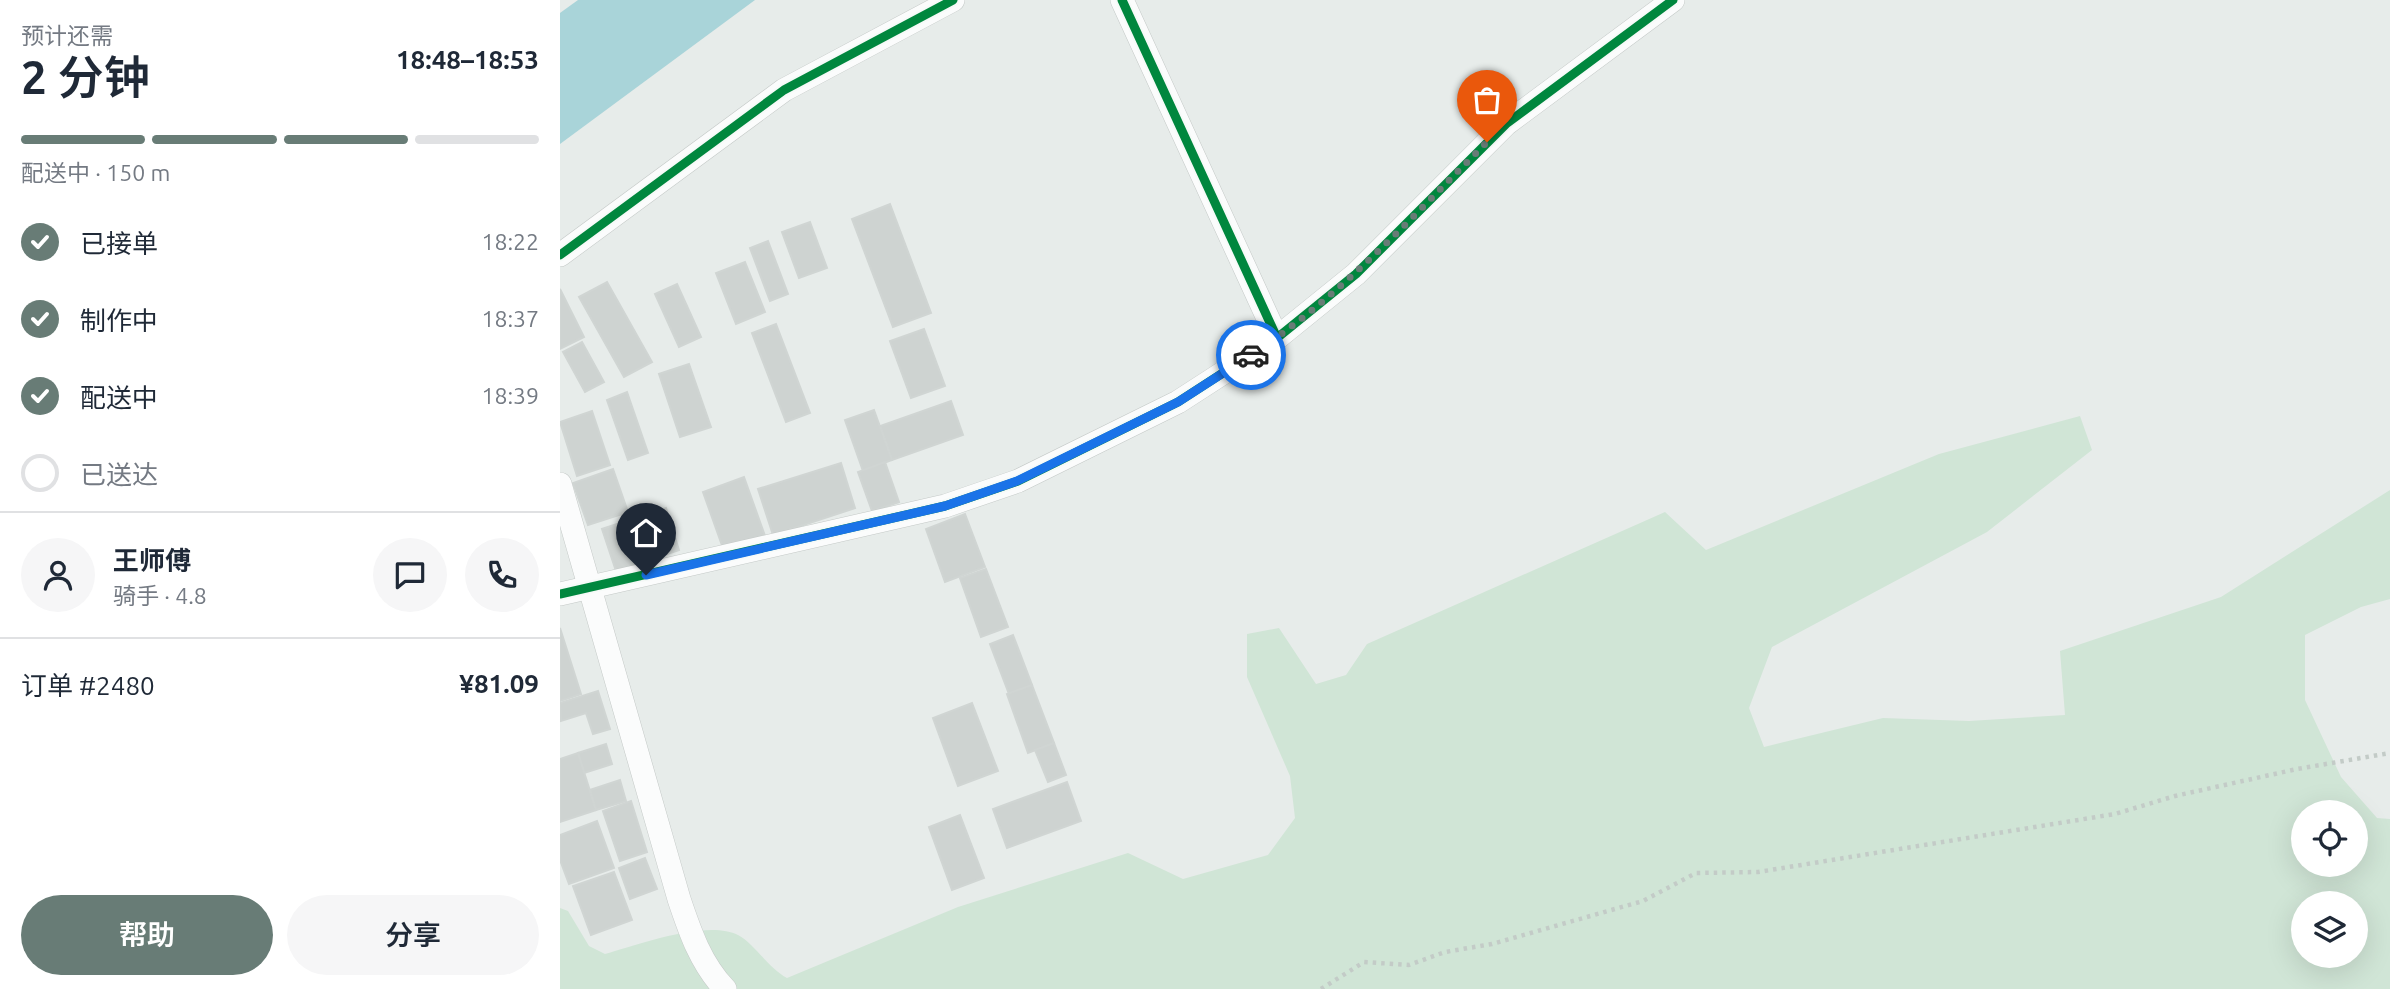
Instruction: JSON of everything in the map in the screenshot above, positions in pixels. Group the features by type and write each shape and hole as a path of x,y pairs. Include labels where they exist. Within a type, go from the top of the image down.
{"street":[{"path":"560,255 784,90 953,0"},
{"path":"1122,0 1278,338"},
{"path":"560,594 945,506 1017,481 1178,402 1278,338 1356,274 1506,124 1673,0"},
{"path":"560,484 592,587 663,850 691,937 714,977 725,989"}],"path":[{"path":"1321,989 1364,962 1409,965 1445,952 1492,944 1643,901 1696,873 1758,872 2115,814 2175,796 2297,769 2390,753"}],"green space":[{"path":"2080,416 2092,450 1987,532 1772,647 1749,708 1764,747 1883,718 1969,721 2065,715 2060,651 2221,597 2390,490 2390,599 2361,607 2305,635 2305,700 2341,777 2361,800 2291,800 2291,877 2368,877 2368,808 2377,818 2390,819 2390,989 560,989 560,908 568,911 589,946 605,954 672,935 709,930 725,931 744,939 787,978 958,907 1128,853 1183,879 1268,855 1295,818 1290,776 1247,677 1247,634 1279,628 1316,684 1346,675 1367,644 1665,512 1706,550 1939,454"}],"water":[{"path":"578,0 755,0 560,144 560,13"}],"building":[{"path":"890,204 931,313 893,327 852,219"},
{"path":"810,222 827,268 799,278 782,232"},
{"path":"768,241 788,294 770,301 750,248"},
{"path":"745,262 765,312 736,324 716,273"},
{"path":"607,282 652,362 624,377 579,297"},
{"path":"677,284 701,337 679,347 655,294"},
{"path":"560,289 584,337 560,349"},
{"path":"776,324 810,413 786,422 752,333"},
{"path":"924,329 945,386 911,398 890,341"},
{"path":"582,342 604,382 585,392 563,352"},
{"path":"689,364 711,427 680,437 659,374"},
{"path":"627,392 648,453 628,460 607,400"},
{"path":"951,401 963,435 892,460 880,426"},
{"path":"874,410 892,460 863,471 845,420"},
{"path":"592,411 610,465 577,476 560,422"},
{"path":"885,462 899,502 872,511 858,472"},
{"path":"841,463 855,508 773,535 758,489"},
{"path":"613,469 628,512 588,525 573,483"},
{"path":"744,477 765,536 724,551 703,492"},
{"path":"666,508 679,550 616,571 602,529"},
{"path":"965,514 985,567 945,582 926,529"},
{"path":"986,569 1008,627 981,637 960,578"},
{"path":"560,628 581,694 560,701"},
{"path":"1013,635 1032,685 1009,694 990,644"},
{"path":"1032,685 1054,743 1028,753 1007,694"},
{"path":"598,691 610,729 593,734 586,713 561,721 560,703"},
{"path":"972,703 998,771 958,786 933,718"},
{"path":"1054,743 1066,775 1048,782 1035,750"},
{"path":"606,744 612,764 584,773 578,753"},
{"path":"578,753 596,810 560,822 560,759"},
{"path":"620,780 626,801 596,810 590,790"},
{"path":"1067,782 1081,821 1007,848 993,809"},
{"path":"631,801 647,852 620,861 603,811"},
{"path":"960,815 984,878 952,890 929,827"},
{"path":"597,821 614,868 569,884 560,860 560,835"},
{"path":"645,858 657,889 630,899 619,868"},
{"path":"614,872 632,920 591,935 573,886"}],"cycle path":[{"path":"560,255 784,90 953,0"},
{"path":"1122,0 1277,338"},
{"path":"560,594 945,506 1018,481 1178,402 1277,338 1356,274 1506,124 1673,0"}],"way so far":[{"path":"1251,355 1278,338 1356,274 1487,142"}],"route":[{"path":"646,575 945,506 1017,481 1178,402 1251,355"}]}
